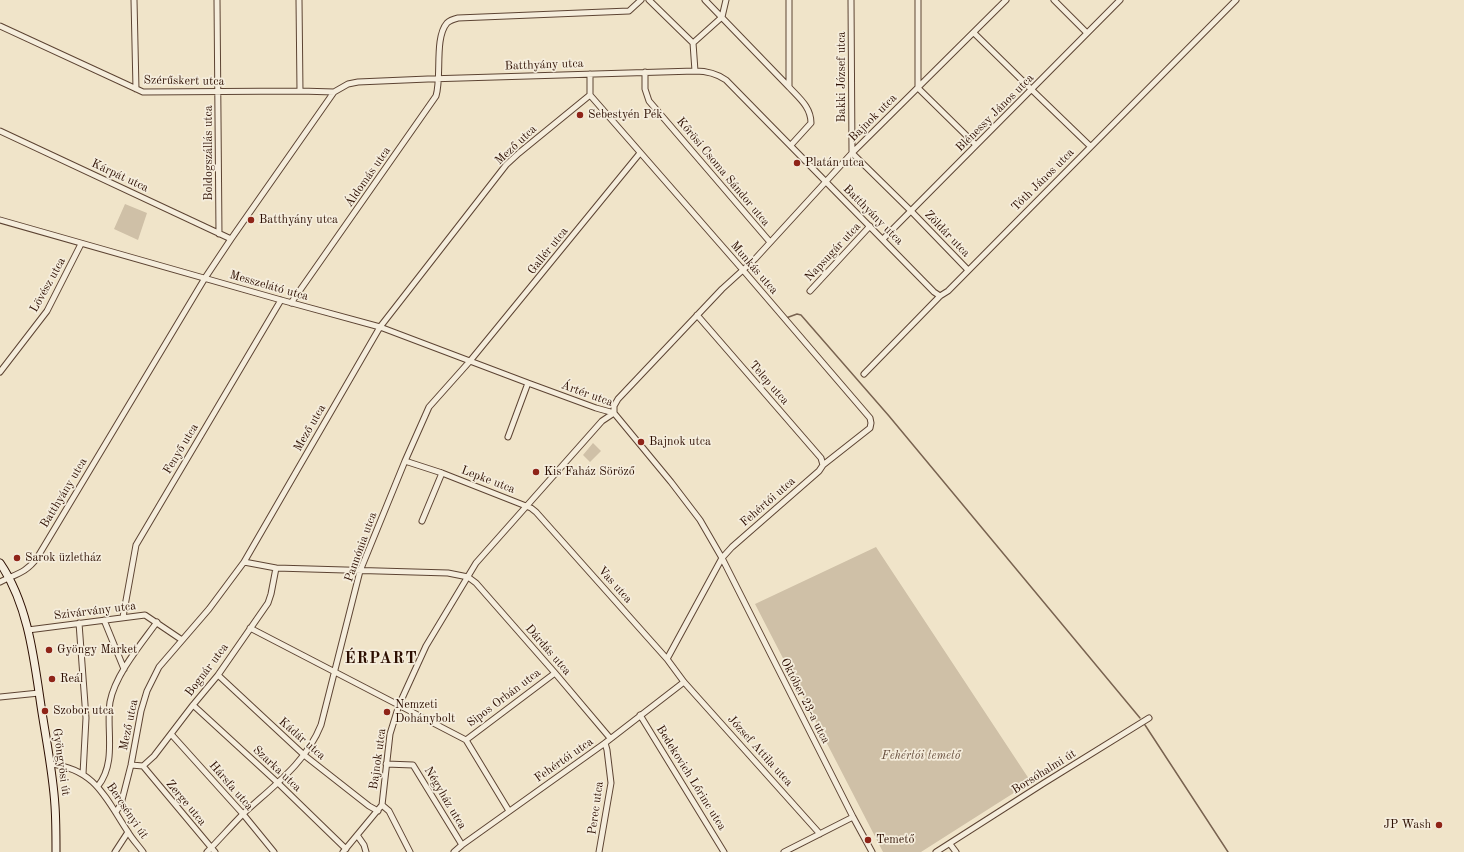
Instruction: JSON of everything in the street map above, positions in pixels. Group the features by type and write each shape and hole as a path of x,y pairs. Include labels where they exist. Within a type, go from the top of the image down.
{"street":[{"path":"134,0 136,89"},
{"name":"Boldogszállás utca","path":"217,0 219,92 219,234"},
{"path":"299,0 300,91"},
{"name":"Áldomás utca","path":"291,303 436,96 439,86 439,44 443,28 448,22 458,18 629,11 641,0"},
{"path":"649,0 693,43 695,71"},
{"path":"705,0 807,107 811,115 811,123 791,145"},
{"path":"693,43 722,17 726,0"},
{"path":"789,0 789,87"},
{"name":"Bakki József utca","path":"852,0 852,153"},
{"path":"918,0 918,88 976,145"},
{"name":"Bajnok utca","path":"345,851 382,805 390,734 399,705 426,646 476,563 602,422 614,413 614,406 618,399 697,315 770,242 852,153 1006,0"},
{"path":"1054,0 1087,33"},
{"name":"Blénessy János utca","path":"884,239 1120,0"},
{"name":"Tóth János utca","path":"864,374 940,296 948,292 1090,146 1236,0"},
{"name":"Szérűskert utca","path":"0,26 144,92 334,92"},
{"path":"974,32 1090,146"},
{"name":"Batthyány utca","path":"0,582 18,575 30,568 37,558 205,278 334,92 348,84 358,82 645,72 705,71 716,74 726,80 884,239 934,292 940,296"},
{"name":"Kőrösi Csoma Sándor utca","path":"645,72 645,89 649,101 770,242"},
{"path":"590,74 590,95"},
{"name":"Munkás utca","path":"590,95 870,418 870,428 823,465"},
{"name":"Mező utca","path":"116,812 121,804 131,765 141,711 147,691 160,667 209,609 244,562 380,327 506,165 590,95"},
{"name":"Kárpát utca","path":"0,131 231,239"},
{"name":"Gallér utca","path":"470,361 640,153"},
{"name":"Zöldár utca","path":"852,153 968,270"},
{"name":"Messzelátó utca","path":"0,220 380,327 528,383"},
{"name":"Napsugár utca","path":"810,291 870,226"},
{"name":"Lövész utca","path":"0,372 47,311 81,244"},
{"name":"Fenyő utca","path":"123,617 136,545 281,300"},
{"name":"Telep utca","path":"697,315 821,458 823,465"},
{"name":"Pannónia utca","path":"211,851 243,814 278,784 304,755 316,738 335,671 360,571 429,407 470,361"},
{"path":"508,437 528,383"},
{"name":"Ártér utca","path":"528,383 596,408 614,413 671,482 700,520 722,558"},
{"name":"Lepke utca","path":"405,461 442,473 526,506"},
{"name":"Fehértói utca","path":"667,660 722,558 732,546 819,471 823,465"},
{"name":"Lepke utca","path":"422,521 442,473"},
{"name":"Vas utca","path":"526,506 536,512 667,660 684,682"},
{"name":"Október 23-a utca","path":"722,558 872,852"},
{"path":"244,562 276,568 448,573 468,577"},
{"name":"Gyöngyösi út","path":"0,564 10,577 28,630 40,693 50,764 55,806 56,852"},
{"name":"Bognár utca","path":"142,766 154,756 218,675 268,603 272,594 276,568"},
{"name":"Dárdás utca","path":"468,577 476,583 610,738"},
{"name":"Szivárvány utca","path":"28,630 146,615 182,640"},
{"path":"104,620 124,669"},
{"path":"98,786 106,773 109,758 110,701 124,669 157,622"},
{"path":"80,623 86,718 83,774"},
{"path":"250,628 466,740 509,811"},
{"name":"Sipos Orbán utca","path":"466,740 555,673"},
{"name":"Kádár utca","path":"218,675 304,755 369,806 378,810"},
{"name":"Fehértói utca","path":"456,851 462,844 604,743 684,682"},
{"name":"József Attila utca","path":"684,682 820,834"},
{"path":"0,697 40,693"},
{"name":"Szarka utca","path":"193,705 278,784 345,851"},
{"name":"Bedekovich Lőrinc utca","path":"640,715 724,852"},
{"name":"Borsóhalmi út","path":"936,852 1149,718"},
{"name":"Hársfa utca","path":"171,734 243,814 274,852"},
{"name":"Perec utca","path":"599,852 611,783 607,750 604,743"},
{"name":"Bercsényi út","path":"50,764 61,765 83,774 98,786 143,852"},
{"name":"Négyház utca","path":"386,764 413,765 462,844"},
{"path":"131,765 142,766"},
{"name":"Zerge utca","path":"142,766 211,851"},
{"path":"382,805 389,811 410,852"},
{"path":"784,852 853,817"},
{"path":"115,852 128,832"},
{"path":"357,835 364,845 366,852"},
{"path":"950,844 956,852"}],"green space":[{"path":"125,204 147,213 138,240 114,229"},
{"path":"593,443 601,451 590,462 583,455"},
{"name":"Fehértói temető","path":"876,547 1031,782 921,852 883,852 755,604"}],"waterway":[{"path":"786,318 797,314 801,315 889,416 1140,718"},
{"path":"1145,725 1228,852"}],"place":[{"name":"Sebestyén Pék","path":"580,115"},
{"name":"Platán utca","path":"797,163"},
{"name":"Batthyány utca","path":"251,220"},
{"name":"Bajnok utca","path":"641,442"},
{"name":"Kis Faház Söröző","path":"536,472"},
{"name":"Sarok üzletház","path":"17,558"},
{"name":"Gyöngy Market","path":"49,650"},
{"name":"Reál","path":"52,679"},
{"name":"Szobor utca","path":"45,711"},
{"name":"Nemzeti Dohánybolt","path":"387,712"},
{"name":"JP Wash","path":"1439,825"},
{"name":"Temető","path":"868,840"}],"district":[{"name":"ÉRPART","path":"381,659"}]}
